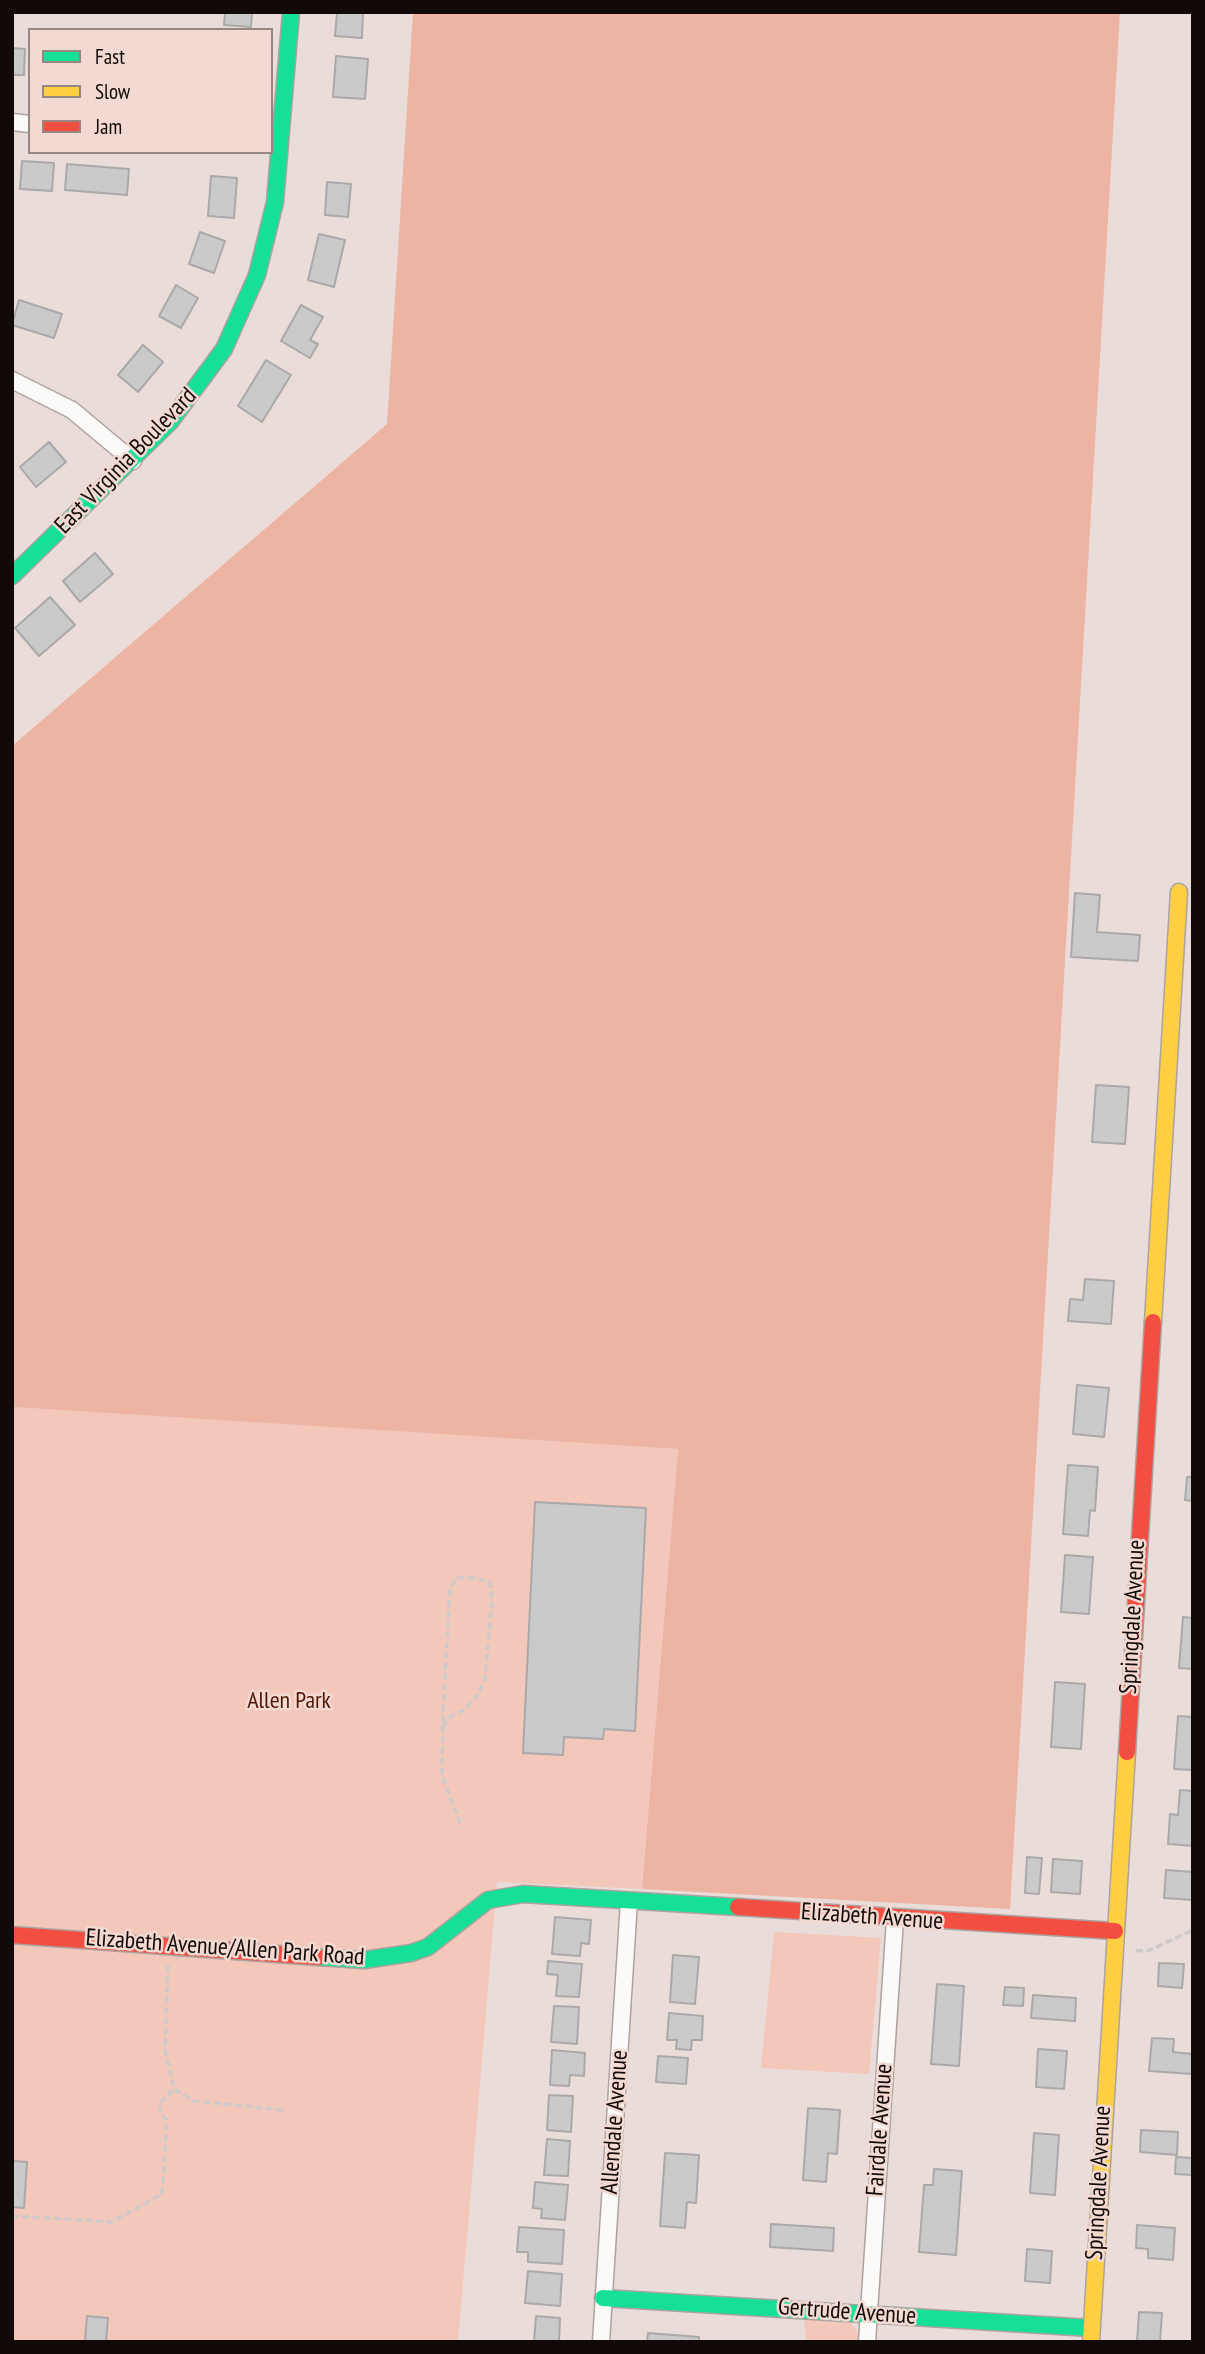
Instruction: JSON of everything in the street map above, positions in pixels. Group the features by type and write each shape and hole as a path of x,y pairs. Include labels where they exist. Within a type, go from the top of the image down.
{"street":[{"name":"East Virginia Boulevard","path":"12,576 133,461 197,388 225,349 242,313 266,245 275,202 277,141 291,12"},
{"path":"12,380 72,410 133,461"},
{"name":"Springdale Avenue","path":"1091,2335 1179,892"},
{"name":"Elizabeth Avenue/Allen Park Road","path":"12,1935 364,1960 390,1958 428,1947 488,1900 503,1895 629,1901"},
{"name":"Elizabeth Avenue","path":"629,1901 1115,1931"},
{"name":"Allendale Avenue","path":"601,2342 629,1901"},
{"name":"Fairdale Avenue","path":"867,2342 895,1919"},
{"name":"Gertrude Avenue","path":"603,2298 869,2312 1091,2335"}],"path":[{"path":"443,1727 450,1717 465,1709 477,1696 485,1680 492,1601 490,1582 458,1578 450,1587 443,1727 442,1776 462,1828"},
{"path":"1113,1950 1145,1952 1193,1930"},
{"path":"169,1945 164,2040 169,2078 174,2089 194,2101 285,2110"},
{"path":"12,2216 112,2222 162,2194 167,2121 160,2112 160,2103 174,2089"}],"green space":[{"name":"Allen Park","path":"12,1407 678,1449 642,1889 497,1882 458,2342 12,2342"},
{"path":"774,1932 881,1938 869,2074 761,2068"},
{"path":"804,2317 851,2322 858,2333 858,2342 806,2342"}],"shaded area":[{"path":"413,12 1120,12 1010,1909 642,1889 678,1449 12,1407 12,746 387,424"}],"building":[{"path":"225,12 252,12 251,27 224,25"},
{"path":"337,12 363,12 362,38 335,36"},
{"path":"12,48 25,49 24,75 12,75"},
{"path":"336,56 368,59 365,99 333,97"},
{"path":"22,161 54,163 52,191 20,189"},
{"path":"67,164 129,169 127,195 65,190"},
{"path":"211,176 237,178 234,218 208,216"},
{"path":"327,182 351,184 348,217 325,215"},
{"path":"200,232 225,241 214,273 189,264"},
{"path":"319,234 345,240 334,287 308,280"},
{"path":"176,285 198,298 181,328 159,316"},
{"path":"19,300 62,314 54,338 12,325"},
{"path":"301,305 323,317 310,340 318,344 310,358 281,341"},
{"path":"143,345 163,362 138,392 118,375"},
{"path":"266,360 291,375 262,422 238,406"},
{"path":"49,442 66,462 36,487 20,467"},
{"path":"95,553 113,574 80,602 63,581"},
{"path":"50,597 75,625 39,656 15,628"},
{"path":"1075,893 1100,895 1097,932 1140,935 1138,961 1071,957"},
{"path":"1096,1085 1129,1087 1125,1144 1092,1142"},
{"path":"1085,1279 1114,1281 1111,1324 1068,1321 1070,1299 1083,1300"},
{"path":"1077,1385 1109,1388 1104,1437 1073,1434"},
{"path":"1068,1465 1098,1467 1095,1511 1090,1510 1088,1536 1063,1534"},
{"path":"1187,1477 1193,1477 1193,1501 1185,1500"},
{"path":"535,1502 646,1508 635,1731 604,1729 603,1739 564,1737 563,1755 523,1753"},
{"path":"1065,1555 1093,1557 1089,1614 1061,1612"},
{"path":"1183,1617 1193,1618 1193,1669 1179,1668"},
{"path":"1055,1682 1085,1684 1081,1749 1051,1747"},
{"path":"1178,1716 1193,1717 1193,1770 1174,1769"},
{"path":"1180,1790 1193,1791 1193,1846 1168,1844 1170,1814 1178,1815"},
{"path":"1027,1857 1042,1858 1039,1894 1025,1893"},
{"path":"1053,1859 1082,1861 1080,1894 1051,1892"},
{"path":"1166,1870 1193,1872 1193,1900 1164,1898"},
{"path":"555,1917 591,1920 589,1944 581,1943 580,1956 552,1954"},
{"path":"673,1955 699,1957 695,2004 670,2002"},
{"path":"548,1961 582,1964 579,1997 556,1996 558,1975 547,1974"},
{"path":"1159,1963 1184,1964 1182,1988 1158,1986"},
{"path":"937,1984 964,1986 959,2066 931,2064"},
{"path":"1005,1987 1024,1988 1023,2006 1003,2005"},
{"path":"1033,1995 1076,1998 1075,2021 1031,2018"},
{"path":"554,2006 579,2007 577,2044 551,2042"},
{"path":"669,2013 703,2016 702,2040 692,2040 691,2050 676,2049 677,2040 667,2040"},
{"path":"1152,2038 1174,2039 1173,2052 1193,2054 1193,2074 1149,2071"},
{"path":"1038,2049 1067,2051 1064,2089 1036,2087"},
{"path":"552,2050 585,2053 584,2076 570,2075 569,2086 550,2085"},
{"path":"658,2056 688,2058 686,2084 656,2082"},
{"path":"549,2095 573,2096 571,2132 547,2130"},
{"path":"808,2108 840,2110 837,2154 828,2153 826,2182 803,2180"},
{"path":"1141,2130 1178,2132 1177,2155 1140,2152"},
{"path":"1034,2133 1059,2135 1055,2195 1030,2193"},
{"path":"547,2139 570,2141 568,2176 544,2175"},
{"path":"665,2153 699,2155 696,2203 687,2202 685,2228 660,2226"},
{"path":"1176,2157 1193,2158 1193,2175 1175,2174"},
{"path":"12,2161 27,2162 24,2208 12,2207"},
{"path":"934,2169 962,2171 956,2255 919,2252 924,2185 933,2185"},
{"path":"535,2182 568,2185 565,2220 541,2218 542,2209 533,2208"},
{"path":"771,2224 834,2228 833,2251 770,2247"},
{"path":"1137,2225 1175,2228 1173,2260 1148,2258 1148,2249 1136,2248"},
{"path":"519,2227 564,2230 562,2264 528,2262 528,2252 517,2252"},
{"path":"1027,2249 1052,2251 1050,2283 1025,2281"},
{"path":"528,2271 562,2274 560,2306 525,2303"},
{"path":"1139,2312 1162,2313 1160,2342 1137,2342"},
{"path":"87,2316 108,2318 106,2342 85,2342"},
{"path":"536,2316 560,2318 559,2342 534,2342"},
{"path":"648,2333 699,2337 699,2342 647,2342"}],"traffic: fast":[{"path":"12,576 170,422 224,349 257,275 275,202 291,12"},
{"path":"318,1957 364,1960 411,1953 428,1947 488,1900 523,1894 738,1907"},
{"path":"603,2298 1091,2328"}],"traffic: slow":[{"path":"1153,1322 1179,892"},
{"path":"1091,2342 1127,1752"}],"traffic: jam":[{"path":"1127,1752 1153,1322"},
{"path":"738,1907 1115,1931"},
{"path":"12,1935 318,1957"}]}
